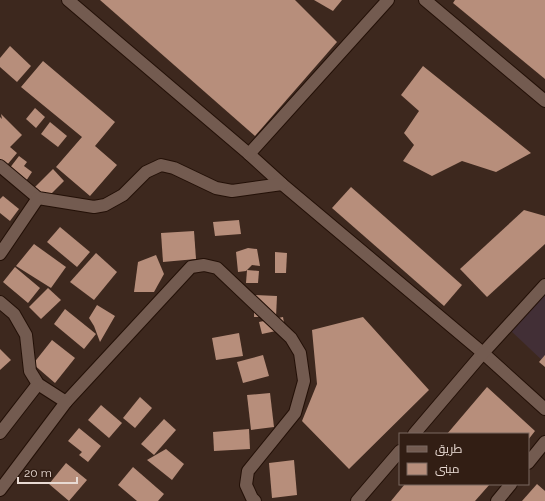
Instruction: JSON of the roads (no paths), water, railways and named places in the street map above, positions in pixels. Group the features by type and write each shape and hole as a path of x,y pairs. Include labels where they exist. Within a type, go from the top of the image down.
{"street":[{"path":"68,0 249,154 282,184 484,353 545,409"},
{"path":"249,154 388,0"},
{"path":"425,0 545,101"},
{"path":"0,166 38,198 94,207 105,205 123,195 146,172 161,166 174,168 216,188 232,191 282,184"},
{"path":"0,254 38,198"},
{"path":"0,490 66,402 191,267 204,265 217,268 291,338 300,353 304,381 295,413 248,471 246,485 255,501"},
{"path":"415,433 545,285"},
{"path":"0,302 14,314 26,335 30,371 38,384 66,402"},
{"path":"0,433 38,384"},
{"path":"529,462 545,442"},
{"path":"357,501 399,452"},
{"path":"497,501 510,485"}]}
